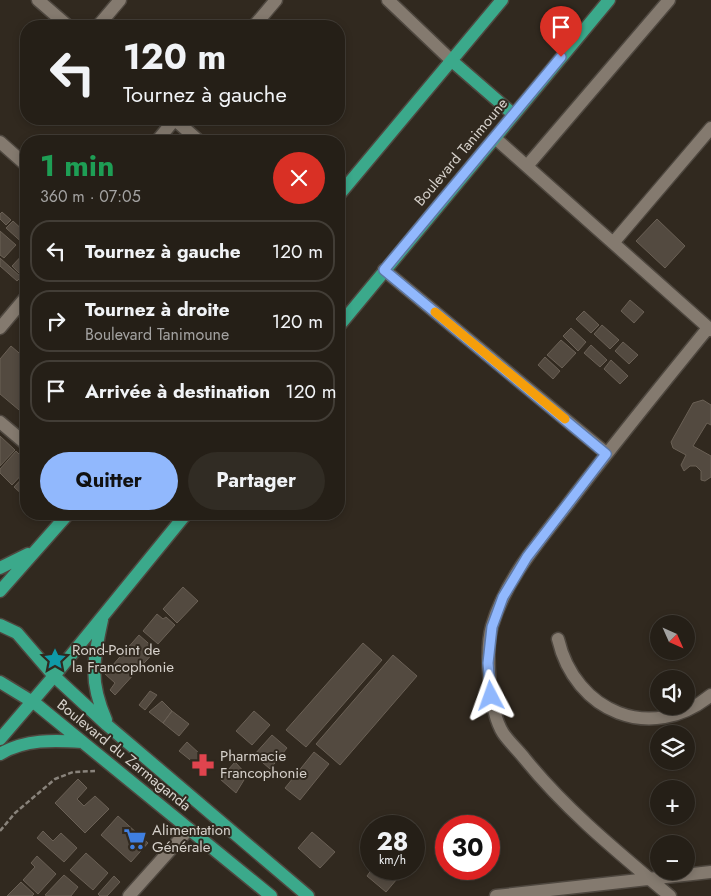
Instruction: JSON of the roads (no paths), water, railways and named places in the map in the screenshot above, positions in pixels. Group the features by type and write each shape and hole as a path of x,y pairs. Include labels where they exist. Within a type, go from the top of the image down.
{"main road":[{"path":"345,188 502,0"},
{"name":"Boulevard Tanimoune","path":"345,319 609,0"},
{"path":"452,60 513,114"},
{"path":"0,592 63,520"},
{"path":"0,739 33,702 181,520"},
{"path":"0,568 36,549"},
{"path":"102,617 94,665 94,686 98,702 108,725"},
{"name":"Boulevard du Zarmaganda","path":"0,625 17,633 54,676 108,725 308,896"},
{"name":"Boulevard du Zarmaganda","path":"0,682 33,702 271,896"},
{"path":"0,754 27,743 59,740 82,742"}],"street":[{"path":"38,0 61,20"},
{"path":"103,20 120,0"},
{"path":"259,20 276,0"},
{"path":"388,0 452,60"},
{"path":"527,166 669,0"},
{"path":"162,135 169,125"},
{"path":"181,125 192,135"},
{"path":"613,243 711,128"},
{"path":"495,138 710,329 606,454 527,557 503,597 492,627 488,663 491,696 502,732 536,774 574,814 670,896"},
{"path":"0,142 20,160"},
{"path":"384,270 606,454"},
{"path":"0,328 20,304"},
{"path":"0,422 20,439"},
{"path":"558,640 567,668 580,686 597,702 622,714 636,717 664,717 691,708 711,695"},
{"path":"129,896 189,828"},
{"path":"496,896 711,872"}],"place":[{"name":"Rond-Point de la Francophonie","path":"55,659"},
{"name":"Pharmacie Francophonie","path":"203,765"},
{"name":"Alimentation Générale","path":"135,839"}]}
